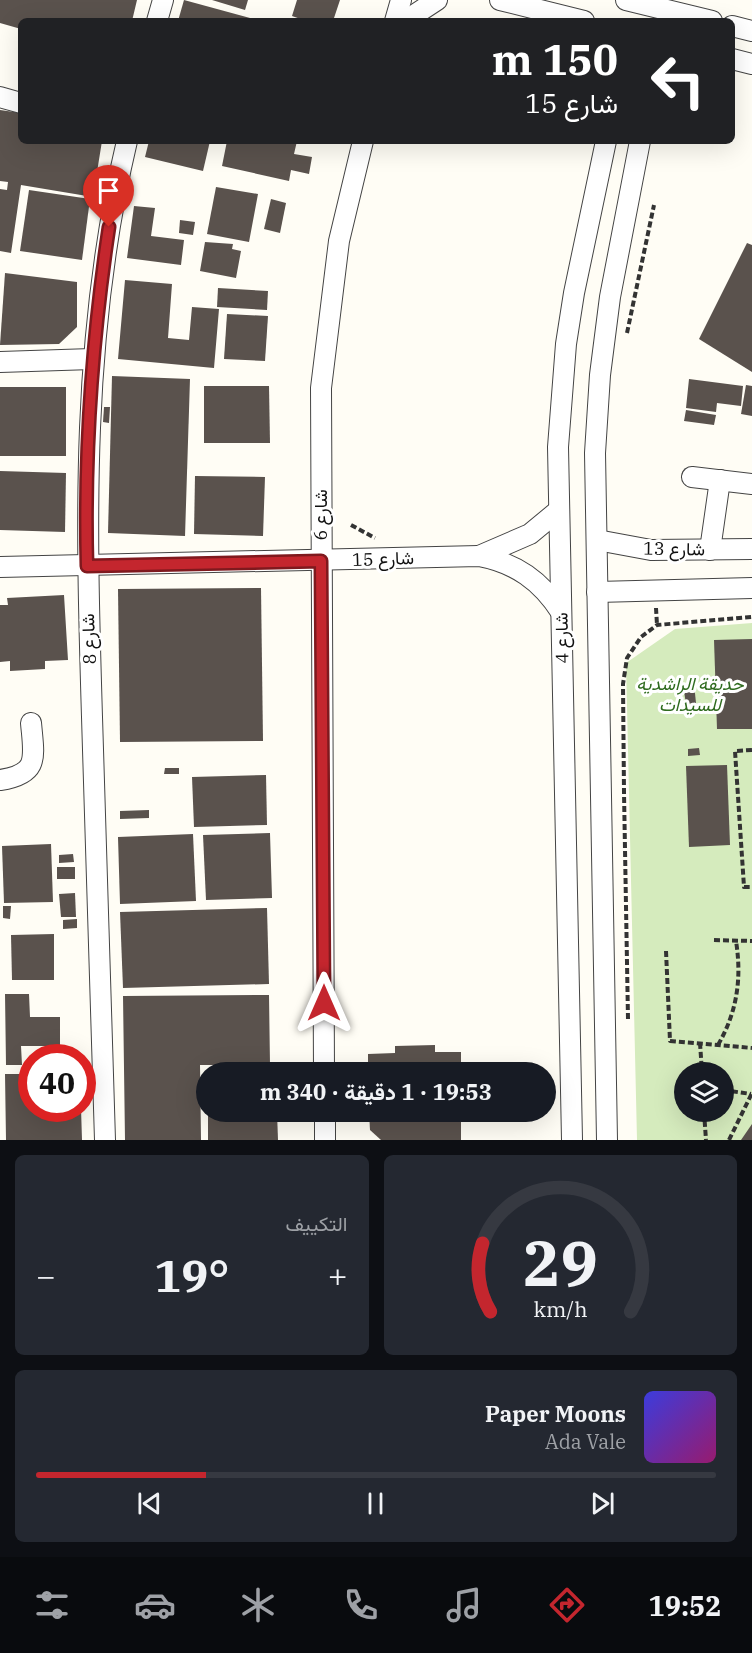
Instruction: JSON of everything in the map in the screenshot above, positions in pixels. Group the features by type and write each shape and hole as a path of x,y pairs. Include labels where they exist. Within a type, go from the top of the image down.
{"street":[{"path":"158,18 163,0"},
{"path":"396,18 401,0"},
{"path":"410,18 437,0"},
{"path":"500,0 557,17"},
{"path":"626,0 648,14 686,18"},
{"path":"735,27 752,31"},
{"path":"735,60 752,64"},
{"path":"735,67 752,64"},
{"path":"0,97 18,102"},
{"name":"شارع 8","path":"105,1140 87,566 87,462 92,359 109,227 126,144"},
{"name":"شارع 6","path":"324,1062 321,388 325,339 339,241 362,144"},
{"name":"شارع 4","path":"572,1140 558,447 566,344 580,255 605,144"},
{"name":"شارع 4","path":"607,1140 595,453 603,345 617,254 640,144"},
{"path":"0,362 92,359"},
{"path":"692,477 752,484"},
{"path":"710,550 720,480"},
{"name":"شارع 15","path":"479,556 514,543 559,510"},
{"name":"شارع 13","path":"597,540 637,549 752,549"},
{"name":"شارع 15","path":"0,567 479,556 504,562 527,574 546,591 561,612"},
{"path":"597,592 752,588"},
{"path":"0,780 21,776 30,768 34,756 31,723"},
{"path":"325,1122 325,1140"}],"path":[{"path":"626,342 654,205"},
{"path":"351,525 376,538"},
{"path":"628,1019 623,770 623,671 627,658 640,637 657,625 752,617"},
{"path":"752,750 735,751 744,887 752,887"},
{"path":"714,940 752,941"},
{"path":"718,1045 737,999 739,969 736,941"},
{"path":"666,951 670,1041 752,1048"},
{"path":"700,1043 701,1062"},
{"path":"729,1140 752,1093 734,1091"},
{"path":"705,1122 706,1140"}],"green space":[{"name":"حديقة الراشدية للسيدات","path":"752,623 752,1140 637,1140 626,663 675,629"}],"building":[{"path":"0,0 137,0 133,18 18,18 18,28 0,23"},
{"path":"184,0 250,18 179,18"},
{"path":"212,0 248,0 245,10"},
{"path":"297,0 340,0 334,18 292,16"},
{"path":"0,110 18,113 18,144 102,144 93,197 21,185 11,253 0,251 0,189 7,190 8,182 0,181"},
{"path":"148,144 209,144 203,171 145,157"},
{"path":"226,144 296,144 294,154 312,157 309,174 291,170 289,181 222,166"},
{"path":"216,187 258,194 249,242 207,234"},
{"path":"29,190 90,199 82,260 20,251"},
{"path":"271,199 286,203 280,233 264,229"},
{"path":"134,206 155,208 151,236 184,240 181,265 127,258"},
{"path":"180,220 195,222 193,235 179,233"},
{"path":"205,242 233,244 232,249 241,251 236,278 200,271"},
{"path":"747,243 752,245 752,372 699,339"},
{"path":"5,273 77,282 77,327 59,344 0,345"},
{"path":"125,280 172,284 168,338 189,340 192,307 219,309 214,368 118,359"},
{"path":"218,288 268,291 267,310 217,307"},
{"path":"227,314 268,316 265,361 224,359"},
{"path":"112,376 190,379 185,536 108,533"},
{"path":"689,379 743,386 741,406 717,403 716,412 686,408"},
{"path":"746,385 752,386 752,416 741,414"},
{"path":"204,386 269,386 270,443 204,443"},
{"path":"0,387 66,387 66,456 0,456"},
{"path":"104,407 110,407 109,423 103,422"},
{"path":"686,410 716,415 714,425 684,421"},
{"path":"0,471 66,473 65,532 0,530"},
{"path":"195,476 265,477 263,536 194,534"},
{"path":"261,588 263,741 120,742 118,589"},
{"path":"64,595 68,660 45,661 45,669 10,671 10,661 0,662 0,605 8,605 7,598"},
{"path":"752,639 752,729 717,729 714,640"},
{"path":"694,684 696,703 686,704 683,685"},
{"path":"699,748 700,755 688,756 688,749"},
{"path":"727,765 730,845 689,847 686,766"},
{"path":"165,768 179,768 179,774 164,774"},
{"path":"266,775 267,825 194,827 192,777"},
{"path":"149,810 149,818 120,819 120,811"},
{"path":"270,833 272,898 206,900 203,835"},
{"path":"193,834 196,901 120,904 118,837"},
{"path":"51,844 53,902 4,903 2,846"},
{"path":"73,854 74,862 59,863 59,855"},
{"path":"57,867 75,867 75,879 57,879"},
{"path":"75,893 76,917 61,917 59,894"},
{"path":"3,906 11,906 10,919 3,918"},
{"path":"267,908 269,984 123,988 120,912"},
{"path":"77,919 77,928 63,929 63,920"},
{"path":"54,934 54,980 12,980 11,935"},
{"path":"5,994 29,994 30,1017 60,1017 60,1044 18,1044 18,1065 6,1065"},
{"path":"269,995 270,1062 196,1062 196,1122 201,1122 201,1140 125,1140 123,996"},
{"path":"435,1045 435,1052 461,1052 461,1062 368,1062 368,1054 395,1053 395,1046"},
{"path":"5,1074 18,1074 18,1122 81,1122 82,1140 6,1140"},
{"path":"208,1122 277,1122 278,1140 208,1140"},
{"path":"370,1122 461,1122 461,1140 381,1140 370,1130"},
{"path":"752,1124 752,1140 741,1140"}],"route":[{"path":"109,227 99,293 88,411 87,566 321,561 324,1003"}]}
